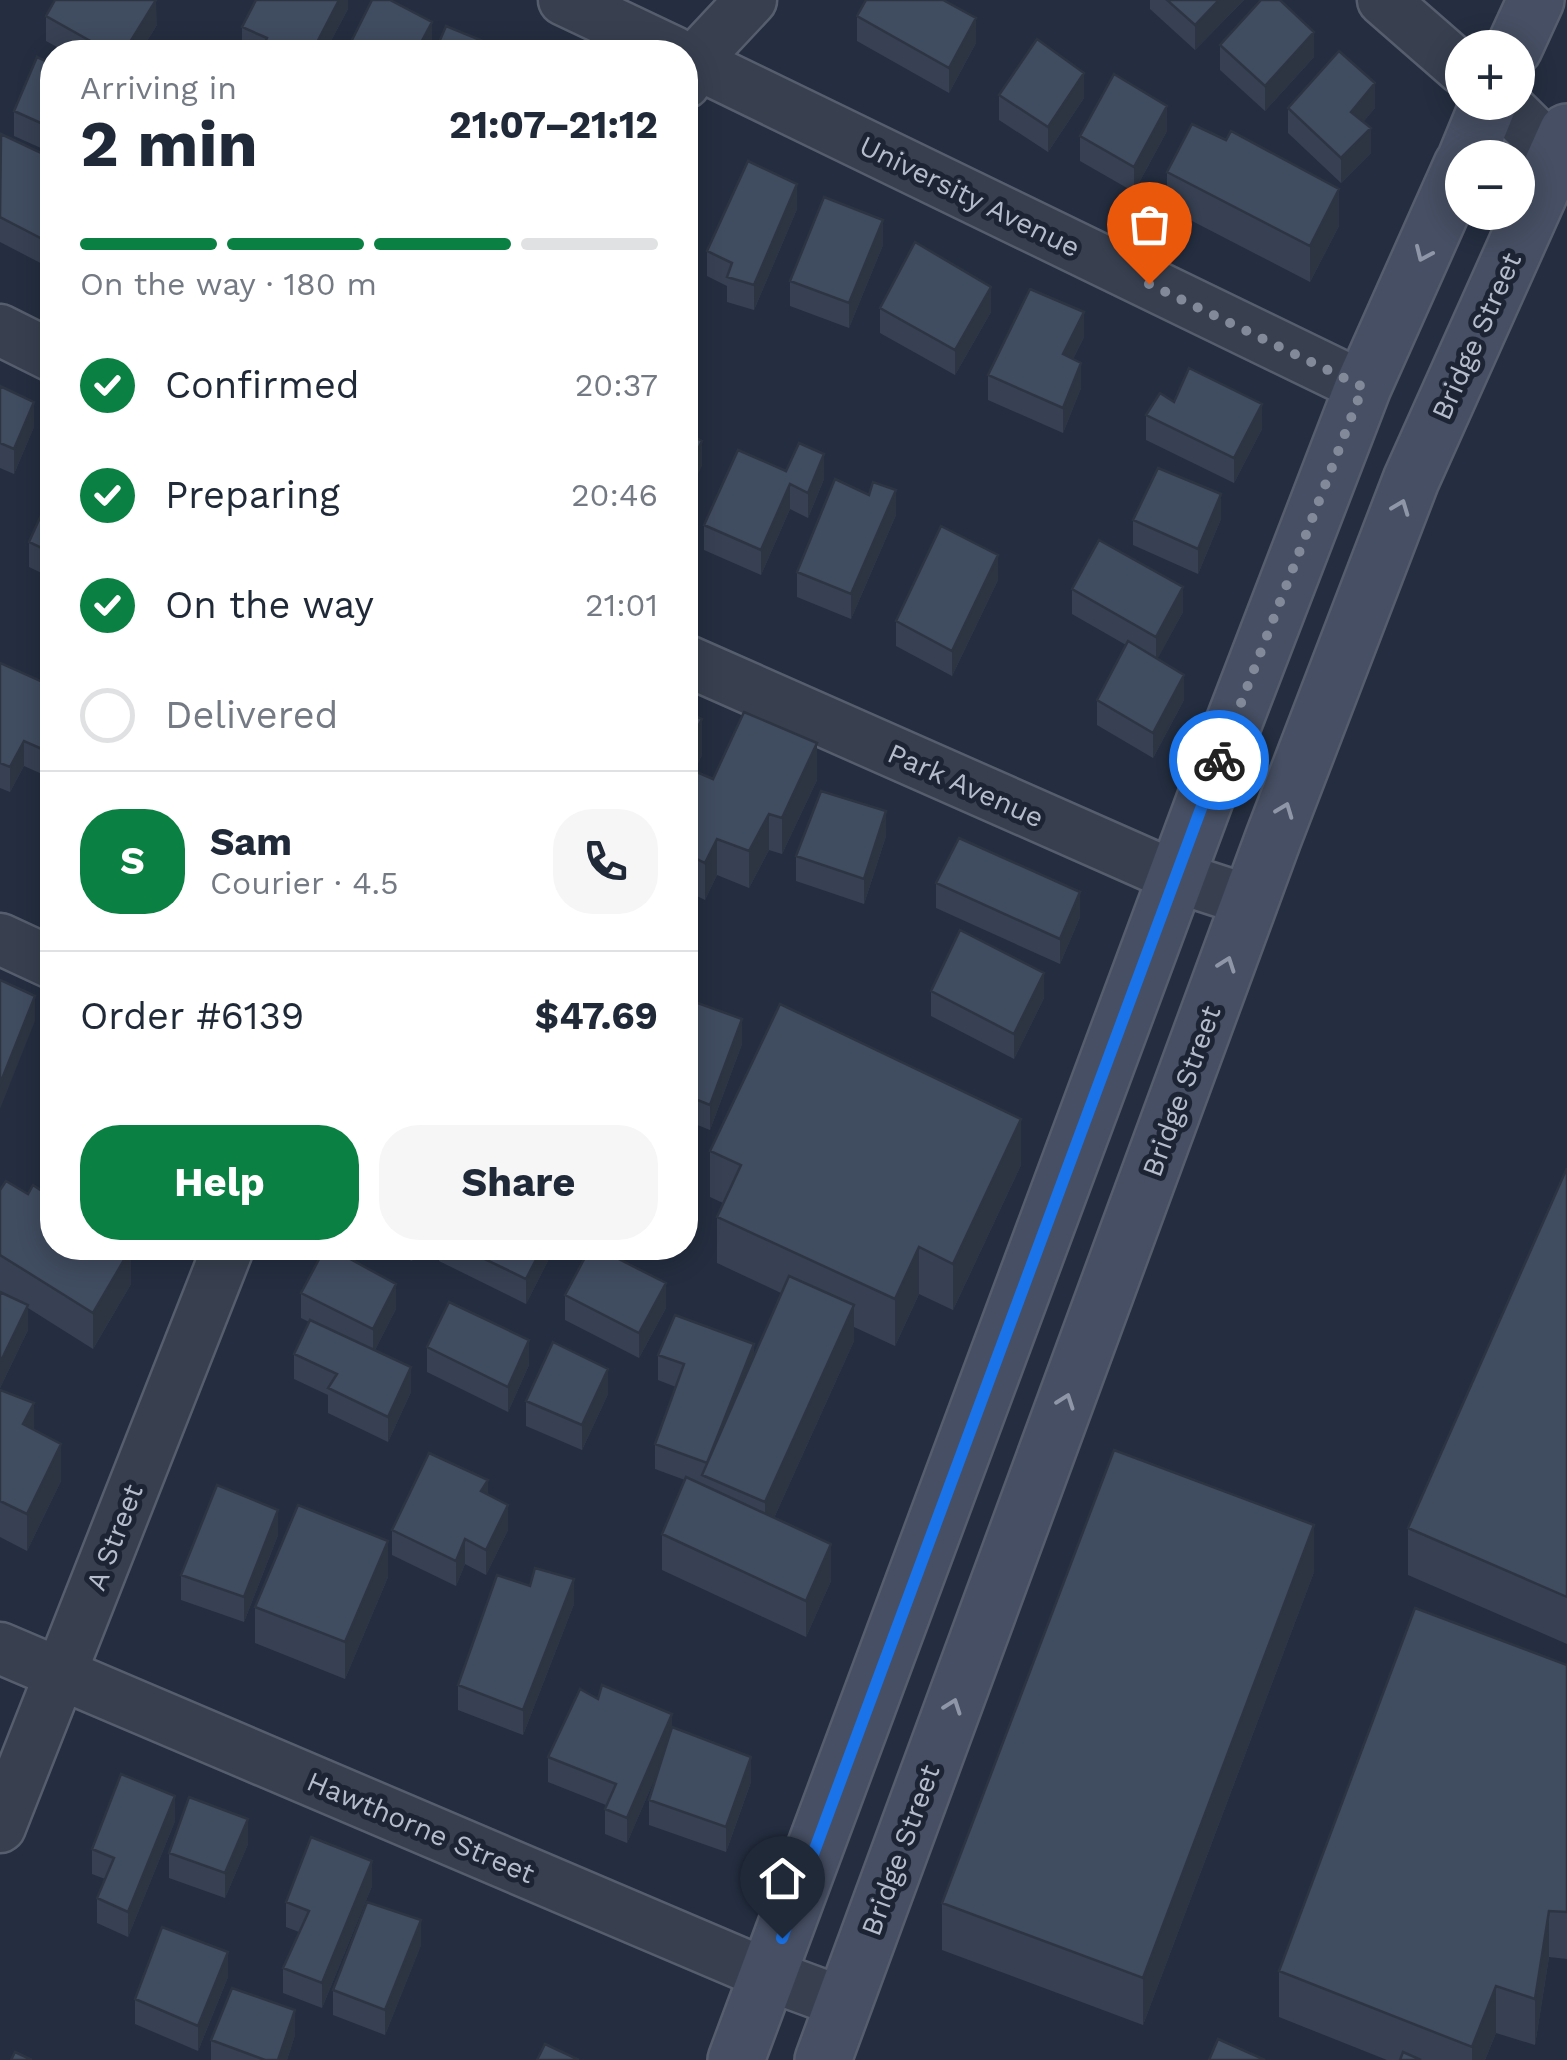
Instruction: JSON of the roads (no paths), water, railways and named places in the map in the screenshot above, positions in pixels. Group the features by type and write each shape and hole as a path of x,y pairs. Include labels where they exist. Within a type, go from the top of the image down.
{"main road":[{"path":"1522,30 1536,0"},
{"name":"Bridge Street","path":"823,2060 1250,901 1411,480 1564,151"},
{"path":"736,2060 1363,387 1445,203"}],"street":[{"name":"University Avenue","path":"564,0 639,40"},
{"path":"698,51 751,0"},
{"path":"1383,0 1445,53"},
{"name":"University Avenue","path":"698,71 1363,387"},
{"path":"1525,120 1564,151"},
{"path":"0,330 40,350"},
{"name":"Park Avenue","path":"698,666 1176,878 1250,901"},
{"path":"0,939 40,957"},
{"name":"A Street","path":"0,1827 223,1260"},
{"name":"Hawthorne Street","path":"0,1648 768,1975 844,2003"}]}
